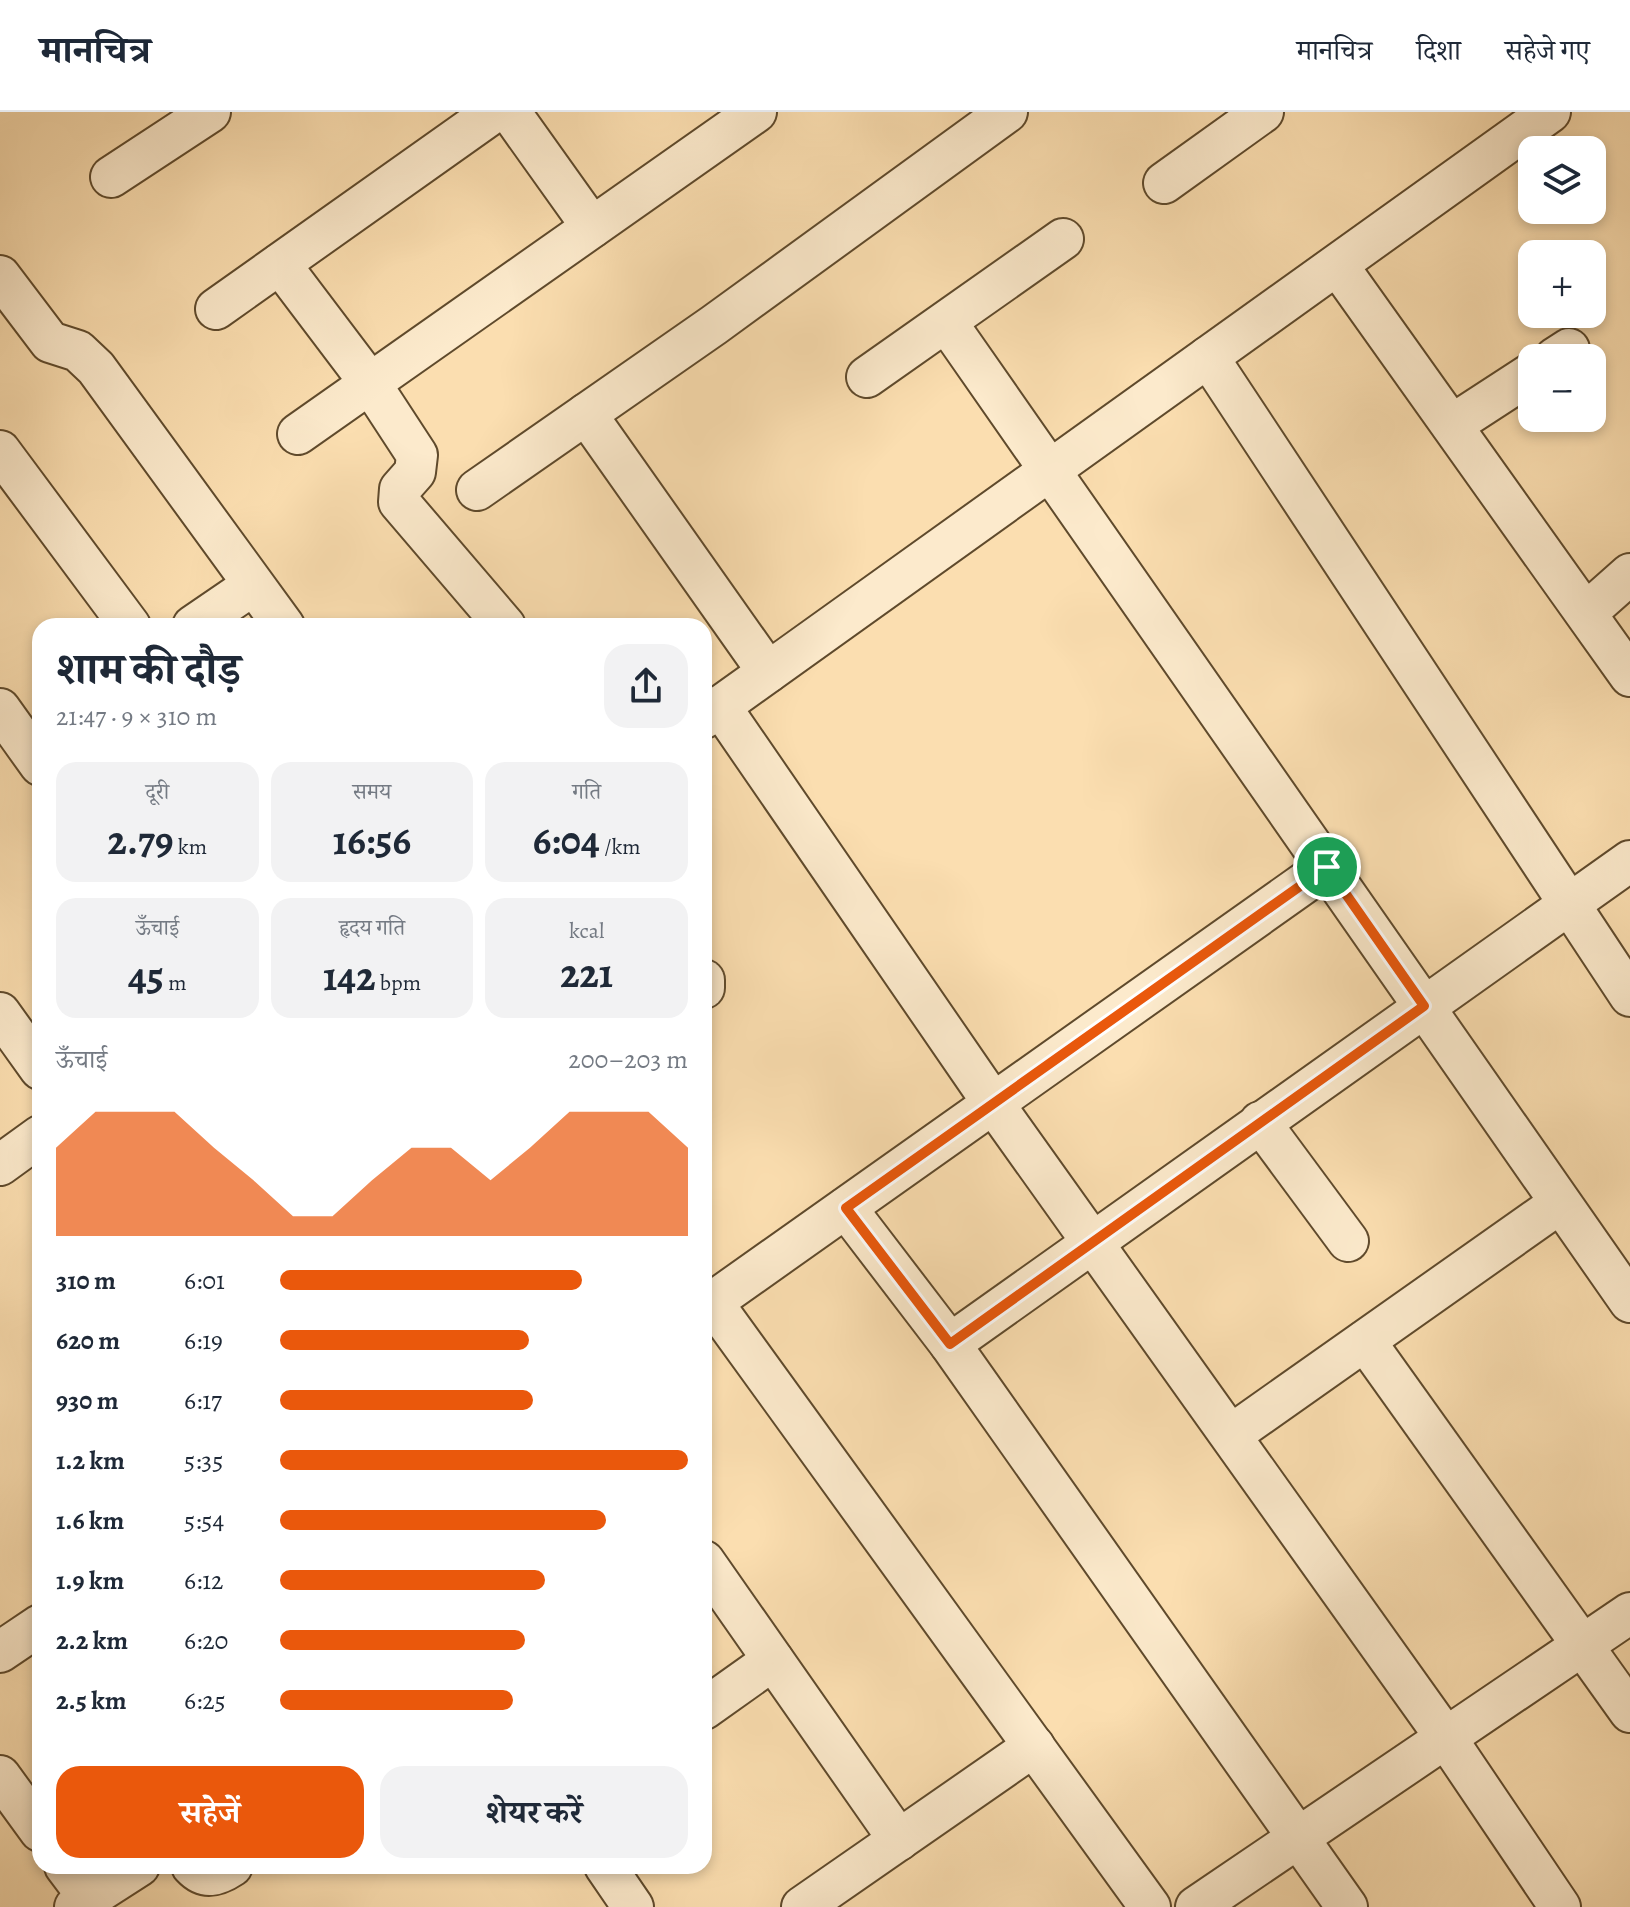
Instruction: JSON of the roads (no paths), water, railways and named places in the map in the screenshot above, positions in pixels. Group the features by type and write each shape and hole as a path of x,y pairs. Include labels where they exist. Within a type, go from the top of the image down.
{"street":[{"path":"111,177 210,112"},
{"path":"216,309 494,112"},
{"path":"510,112 592,227"},
{"path":"298,434 756,112"},
{"path":"477,490 1007,112"},
{"path":"1164,183 1263,112"},
{"path":"1550,112 712,712 1094,1241 1446,1738 1560,1907"},
{"path":"867,377 1063,239"},
{"path":"280,264 370,383 417,455 415,472 398,495 399,502 498,618"},
{"path":"1338,266 1630,676"},
{"path":"0,276 50,342 78,351 96,368 278,618"},
{"path":"947,323 1630,1302"},
{"path":"1208,357 1630,996"},
{"path":"1452,425 1518,382"},
{"path":"586,414 768,672"},
{"path":"0,451 124,618"},
{"path":"1586,613 1630,574"},
{"path":"205,618 253,585"},
{"path":"0,709 26,750"},
{"path":"950,1344 1630,861"},
{"path":"712,1302 1327,867"},
{"path":"0,1013 32,1058"},
{"path":"1260,1122 1348,1241"},
{"path":"0,1165 32,1142"},
{"path":"1231,1435 1560,1203"},
{"path":"846,1208 950,1344 1347,1907"},
{"path":"712,1310 1150,1907"},
{"path":"1365,1341 1630,1712"},
{"path":"712,1572 899,1840"},
{"path":"1196,1907 1630,1613"},
{"path":"712,1703 773,1660"},
{"path":"802,1907 1034,1746"},
{"path":"0,1776 32,1820"},
{"path":"69,1874 82,1903 127,1874"},
{"path":"610,1874 633,1907"}]}
